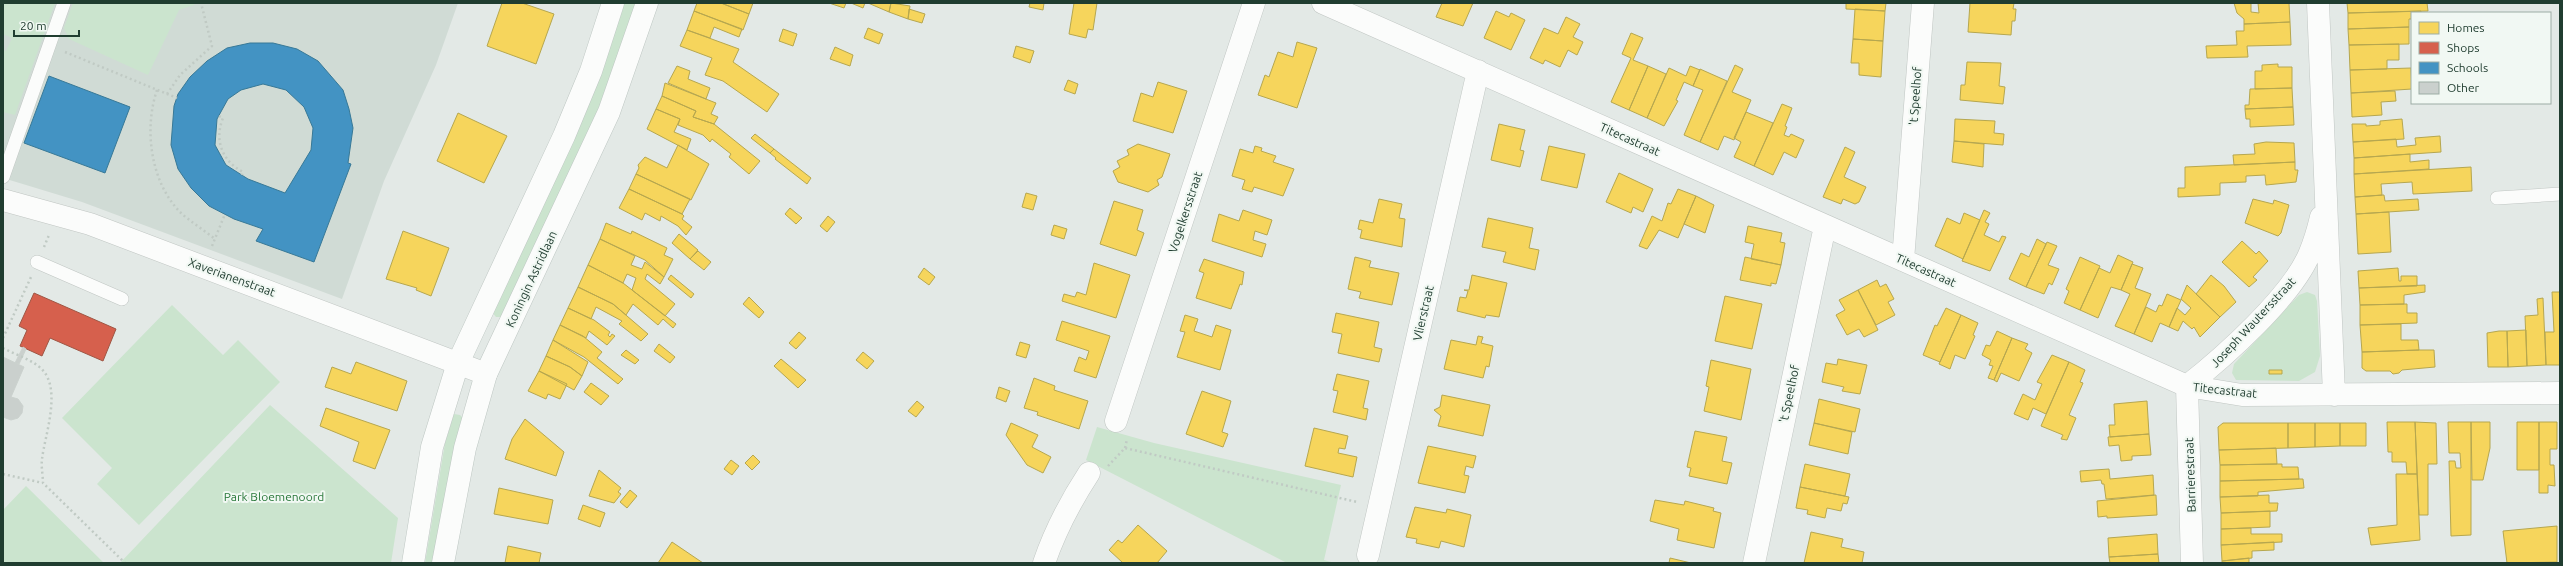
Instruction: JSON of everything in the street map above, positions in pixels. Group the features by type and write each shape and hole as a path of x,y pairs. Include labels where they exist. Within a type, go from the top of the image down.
{"street":[{"path":"413,563 432,447 458,363 564,136 591,71 612,3"},
{"name":"Koningin Astridlaan","path":"442,563 465,448 486,374 609,112 647,3"},
{"name":"Vogelkersstraat","path":"1116,421 1254,3"},
{"name":"Titecastraat","path":"1325,3 2187,386 2242,394 2334,395 2560,393"},
{"name":"'t Speelhof","path":"1903,260 1923,3"},
{"name":"Joseph Wautersstraat","path":"2318,3 2334,395"},
{"name":"Vlierstraat","path":"1368,556 1478,71"},
{"name":"Joseph Wautersstraat","path":"2187,386 2219,362 2279,298 2297,275 2309,256 2318,232 2325,180"},
{"name":"Xaverianenstraat","path":"3,200 59,214 204,267 486,374"},
{"name":"'t Speelhof","path":"1754,563 1825,226"},
{"name":"Barrierestraat","path":"2187,386 2192,563"},
{"path":"1044,563 1055,532 1073,498 1089,473"}],"lane":[{"path":"3,177 64,3"},
{"path":"2497,198 2560,194"},
{"path":"37,262 122,299"}],"path":[{"path":"167,94 180,75 212,46 201,3"},
{"path":"49,45 177,98"},
{"path":"156,90 150,116 151,151 162,182 179,211 215,239"},
{"path":"219,116 223,118 220,126 219,143 230,162 243,172 242,175"},
{"path":"3,338 59,214"},
{"path":"204,267 225,214"},
{"path":"3,348 39,366 46,374 50,386 50,416 41,461 43,483"},
{"path":"1089,473 1099,476 1125,448 1379,507"},
{"path":"3,474 43,483 125,563"}],"shaded area":[{"path":"3,3 458,3 436,65 384,181 342,299 82,202 3,178"}],"green space":[{"path":"3,3 55,3 15,115 3,112 3,50 6,51 12,38 3,34"},
{"path":"73,3 194,3 194,5 179,10 148,75 69,39 64,28"},
{"path":"622,3 636,3 594,121 501,317 496,317 492,312"},
{"path":"2307,292 2315,295 2317,301 2320,356 2315,372 2299,381 2236,380 2232,373 2234,364 2299,295"},
{"path":"172,305 223,355 238,340 280,382 139,525 97,484 112,468 62,418"},
{"name":"Park Bloemenoord","path":"270,405 398,518 391,563 120,563"},
{"path":"454,414 460,415 463,418 434,563 425,563 445,443"},
{"path":"1097,427 1154,443 1341,485 1324,560 1335,563 1287,563 1086,460"},
{"path":"26,486 104,563 3,563 3,510"}],"building: Homes":[{"path":"502,3 522,3 554,14 536,64 487,46"},
{"path":"697,3 721,3 749,14 743,30 694,11"},
{"path":"721,3 753,3 749,14"},
{"path":"829,3 846,3 844,8"},
{"path":"851,3 865,3 863,8"},
{"path":"868,3 891,3 889,12"},
{"path":"891,3 910,6 908,19 889,12"},
{"path":"1030,3 1044,3 1043,10 1029,7"},
{"path":"1074,3 1097,3 1093,30 1088,29 1086,38 1069,34"},
{"path":"1442,3 1473,3 1463,26 1436,17"},
{"path":"1846,3 1886,3 1885,11 1846,9"},
{"path":"1970,3 2014,3 2013,9 2016,9 2015,21 2012,21 2011,35 1968,32"},
{"path":"2234,3 2251,3 2251,12 2259,13 2258,3 2289,3 2290,22 2244,24 2244,19 2237,13"},
{"path":"2347,3 2427,3 2428,11 2348,13"},
{"path":"909,9 925,14 922,23 908,19"},
{"path":"1855,9 1885,11 1883,41 1853,39"},
{"path":"694,11 742,29 739,37 714,27 710,38 687,30"},
{"path":"1496,11 1509,17 1511,13 1525,20 1511,50 1484,38"},
{"path":"2421,11 2411,12 2409,27 2348,29 2348,13"},
{"path":"1566,17 1580,24 1573,37 1583,42 1577,55 1568,50 1560,67 1545,60 1543,64 1530,58 1544,28 1558,34"},
{"path":"2290,22 2291,45 2247,46 2248,57 2207,58 2206,46 2237,45 2236,31 2244,31 2244,24"},
{"path":"2409,27 2409,44 2349,45 2348,29"},
{"path":"868,28 883,34 879,44 864,38"},
{"path":"783,29 797,34 793,46 779,41"},
{"path":"687,30 739,49 733,62 779,94 767,112 723,81 705,75 712,58 680,46"},
{"path":"1631,33 1643,38 1633,60 1648,66 1629,110 1611,102 1631,58 1622,54"},
{"path":"1853,39 1883,41 1881,77 1859,75 1859,63 1851,63"},
{"path":"1297,42 1317,48 1297,108 1258,95 1265,75 1269,77 1278,52 1293,57"},
{"path":"2399,44 2399,60 2387,60 2387,69 2350,70 2349,45"},
{"path":"1016,46 1034,51 1030,63 1013,57"},
{"path":"835,47 853,55 850,66 830,59"},
{"path":"1967,62 2001,63 1999,86 2005,87 2003,104 1960,100 1961,85 1965,85"},
{"path":"2278,64 2278,67 2292,67 2292,88 2255,89 2255,71 2262,71 2262,65"},
{"path":"1735,65 1743,69 1732,92 1751,100 1734,140 1724,136 1718,150 1700,142"},
{"path":"677,66 690,71 688,79 710,88 706,99 668,83"},
{"path":"1648,66 1666,74 1647,118 1629,110"},
{"path":"1690,66 1700,70 1693,86 1684,82 1676,100 1678,101 1664,126 1647,118 1669,68 1686,76"},
{"path":"2411,68 2411,89 2351,93 2350,70"},
{"path":"1700,69 1727,81 1700,142 1684,135 1703,90 1693,86"},
{"path":"1068,80 1078,84 1075,94 1064,90"},
{"path":"1158,82 1187,91 1173,133 1133,121 1141,93 1153,97"},
{"path":"665,83 716,103 711,114 718,117 714,124 693,117 696,111 662,96"},
{"path":"2292,88 2293,107 2245,109 2245,105 2249,105 2250,89"},
{"path":"2395,91 2396,101 2381,102 2382,115 2352,117 2351,93"},
{"path":"662,96 696,111 693,117 714,124 760,161 749,174 729,157 731,154 712,139 710,142 703,135 678,125 680,119 656,109"},
{"path":"1782,104 1792,108 1785,126 1787,127 1784,135 1789,137 1791,134 1804,140 1796,158 1784,152 1773,175 1754,166"},
{"path":"2293,107 2294,125 2250,127 2250,119 2246,119 2245,109"},
{"path":"656,109 680,119 674,132 691,139 687,150 647,129"},
{"path":"1746,112 1773,123 1754,166 1734,157 1741,142 1734,138"},
{"path":"458,113 507,136 484,183 437,161"},
{"path":"1955,119 1995,121 1994,133 2004,134 2003,145 1954,141"},
{"path":"2402,119 2404,139 2353,142 2352,124 2366,124 2366,126 2380,125 2380,121"},
{"path":"1499,124 1525,130 1520,150 1524,151 1520,167 1491,160"},
{"path":"755,134 774,149 770,153 751,138"},
{"path":"2440,136 2441,152 2354,158 2353,142 2396,139 2397,147 2416,145 2415,138"},
{"path":"1954,141 1984,144 1983,167 1952,162"},
{"path":"2266,142 2294,143 2295,162 2234,165 2233,155 2255,154 2254,144"},
{"path":"1138,144 1170,154 1162,177 1157,180 1159,185 1148,192 1118,182 1113,171 1120,167 1117,161 1129,155 1127,150"},
{"path":"678,145 709,164 691,200 636,174 639,168 638,165 645,157 667,168"},
{"path":"1255,146 1262,148 1261,151 1276,156 1273,162 1294,169 1283,196 1254,187 1252,192 1242,189 1245,180 1232,176 1240,149 1253,153"},
{"path":"1549,146 1585,154 1577,188 1541,180"},
{"path":"1845,147 1855,152 1844,177 1866,187 1859,202 1855,204 1843,199 1841,204 1823,197"},
{"path":"774,149 811,178 807,184 775,159 776,158 770,153"},
{"path":"2410,154 2410,162 2429,160 2429,169 2354,174 2354,158"},
{"path":"2295,162 2295,170 2298,170 2296,182 2266,185 2265,175 2246,176 2246,182 2220,183 2220,195 2178,197 2178,188 2185,188 2185,167"},
{"path":"2471,167 2472,191 2413,194 2412,182 2381,184 2382,195 2355,197 2354,174"},
{"path":"1619,173 1653,189 1643,212 1633,207 1631,213 1606,202"},
{"path":"636,174 690,199 682,214 629,189"},
{"path":"629,189 682,214 684,216 682,219 692,227 686,235 678,226 661,216 660,221 645,213 642,220 619,208"},
{"path":"1678,189 1696,196 1678,238 1659,230 1647,249 1639,246 1652,216 1662,221 1668,203 1671,204"},
{"path":"1026,193 1037,196 1033,210 1022,207"},
{"path":"2384,195 2385,201 2418,199 2419,210 2356,214 2355,197"},
{"path":"1696,196 1714,205 1705,233 1684,224"},
{"path":"1379,199 1402,204 1399,218 1405,219 1402,247 1360,238 1362,230 1358,229 1360,220 1373,223"},
{"path":"2253,199 2273,204 2274,200 2289,205 2281,233 2278,236 2245,223"},
{"path":"1114,201 1143,210 1137,230 1144,233 1136,256 1100,244"},
{"path":"790,208 802,218 796,224 785,214"},
{"path":"1243,210 1272,220 1267,235 1255,231 1253,240 1266,244 1262,257 1212,241 1219,214 1239,221"},
{"path":"1984,210 1990,213 1985,222 1989,224 1984,235 1999,242 2002,236 2006,237 1990,271 1962,261"},
{"path":"2389,212 2391,252 2358,254 2356,214"},
{"path":"1964,213 1980,220 1963,259 1935,246 1947,218 1960,224"},
{"path":"828,216 835,222 827,232 820,226"},
{"path":"1488,218 1533,228 1529,248 1539,250 1535,270 1503,262 1506,252 1482,247"},
{"path":"606,223 631,234 632,231 667,248 664,255 673,259 664,277 645,260 600,239"},
{"path":"1054,225 1067,229 1064,239 1051,235"},
{"path":"1748,226 1782,233 1780,242 1785,243 1781,265 1751,259 1754,244 1745,242"},
{"path":"403,231 449,248 431,296 416,290 417,288 386,279"},
{"path":"679,234 698,250 690,259 672,243"},
{"path":"600,239 635,256 631,265 642,269 645,262 664,277 660,284 647,274 645,279 675,304 665,316 632,290 636,278 627,274 623,283 588,265"},
{"path":"2037,239 2046,244 2026,287 2009,279 2021,253 2029,257"},
{"path":"2242,241 2256,254 2259,251 2268,261 2253,277 2257,280 2249,287 2222,262"},
{"path":"2047,242 2057,246 2048,265 2059,269 2052,285 2049,283 2044,294 2026,287"},
{"path":"698,251 711,262 704,270 690,259"},
{"path":"2118,255 2133,262 2121,290 2111,287 2098,318 2080,310 2099,268 2110,273"},
{"path":"1355,257 1371,261 1369,267 1399,273 1392,305 1359,298 1361,292 1348,289"},
{"path":"1745,257 1781,265 1776,284 1771,283 1771,286 1740,280"},
{"path":"2080,257 2100,266 2080,310 2064,303 2069,291 2066,289"},
{"path":"1204,259 1244,272 1242,285 1240,284 1231,309 1196,298 1204,273 1199,271"},
{"path":"1094,263 1130,275 1116,318 1062,301 1064,294 1075,297 1077,292 1086,295"},
{"path":"2132,264 2143,268 2135,288 2151,294 2134,334 2115,326 2130,294 2121,290"},
{"path":"588,265 623,283 676,324 673,328 663,319 658,325 633,304 626,315 613,304 578,287"},
{"path":"924,268 935,277 929,285 918,277"},
{"path":"2398,268 2399,281 2401,281 2401,276 2417,276 2417,286 2359,288 2358,271"},
{"path":"671,275 694,294 691,298 668,279"},
{"path":"1472,275 1507,283 1499,317 1486,315 1485,318 1457,311 1460,297 1466,298 1468,291 1464,290 1469,290"},
{"path":"2211,275 2224,286 2236,302 2220,317 2196,294"},
{"path":"1877,280 1880,287 1886,284 1894,299 1888,302 1895,315 1876,325 1858,290"},
{"path":"2187,285 2220,317 2200,337 2194,327 2192,329 2183,321 2178,331 2169,327 2177,308 2185,315 2191,308 2181,299"},
{"path":"2425,285 2425,292 2404,295 2404,304 2360,305 2359,288"},
{"path":"578,287 613,304 648,334 641,341 619,324 622,321 596,307 591,319 568,308"},
{"path":"1858,290 1878,330 1864,337 1859,329 1847,335 1836,315 1845,310 1839,300"},
{"path":"2552,292 2560,292 2560,365 2546,365 2545,332 2554,332"},
{"path":"2167,294 2181,300 2169,327 2160,323 2152,342 2134,334 2146,307 2156,312 2159,305 2162,306"},
{"path":"1725,296 1762,304 1752,349 1715,341"},
{"path":"749,297 764,312 759,318 743,304"},
{"path":"2543,298 2546,365 2527,366 2525,316 2538,315 2537,299"},
{"path":"2407,304 2407,313 2417,313 2417,323 2360,325 2360,305"},
{"path":"568,308 594,320 610,332 608,335 610,337 612,334 615,336 607,345 589,331 586,338 560,325"},
{"path":"1946,308 1961,315 1940,362 1923,355 1935,325 1937,326"},
{"path":"1336,313 1379,322 1374,347 1382,349 1379,362 1338,353 1342,334 1332,332"},
{"path":"1185,315 1198,319 1194,331 1212,337 1216,325 1231,330 1220,370 1177,357 1185,332 1180,331"},
{"path":"1961,315 1978,323 1973,335 1975,336 1965,359 1955,355 1950,369 1939,364"},
{"path":"1062,321 1110,336 1096,378 1074,371 1079,357 1086,360 1089,351 1056,340"},
{"path":"2401,324 2401,340 2418,340 2419,350 2362,352 2360,325"},
{"path":"560,325 583,336 602,352 597,358 623,379 618,384 584,357 553,340"},
{"path":"2526,330 2527,366 2508,367 2507,331"},
{"path":"1997,331 2012,338 1994,380 1988,378 1993,366 1989,365 1991,360 1982,355 1986,345 1990,346"},
{"path":"2507,331 2508,367 2488,367 2487,333"},
{"path":"799,332 806,338 796,349 789,343"},
{"path":"1478,336 1483,337 1481,343 1493,346 1489,367 1486,366 1483,378 1444,369 1451,340 1476,345"},
{"path":"2012,338 2028,344 2025,349 2032,353 2019,381 2001,373 1997,382 1994,380"},
{"path":"553,340 588,362 582,376 570,367 546,356"},
{"path":"1020,342 1030,345 1026,358 1016,355"},
{"path":"659,344 675,357 670,363 654,351"},
{"path":"626,350 639,360 635,364 621,355"},
{"path":"2434,350 2435,367 2402,370 2399,373 2393,374 2390,371 2366,371 2362,368 2362,352"},
{"path":"863,352 874,361 867,369 856,360"},
{"path":"2052,355 2069,362 2046,414 2033,408 2028,420 2014,414 2023,394 2035,400 2042,384 2037,382"},
{"path":"546,356 570,367 582,376 574,390 539,371"},
{"path":"781,359 806,380 798,388 774,366"},
{"path":"1838,359 1867,365 1860,394 1842,391 1844,387 1822,382 1826,363 1837,365"},
{"path":"1711,360 1751,369 1741,420 1704,411 1709,387 1706,386"},
{"path":"356,362 407,381 397,411 325,387 332,367 351,374"},
{"path":"2069,362 2085,370 2080,382 2083,383 2069,415 2076,418 2067,440 2061,439 2063,435 2041,426"},
{"path":"2269,370 2282,370 2282,374 2269,374"},
{"path":"539,371 567,384 560,399 548,394 546,399 528,391"},
{"path":"1337,374 1369,381 1363,408 1368,409 1366,420 1333,412 1338,391 1333,390"},
{"path":"1034,378 1055,386 1054,390 1088,401 1079,429 1037,415 1038,412 1024,408"},
{"path":"591,383 609,396 601,405 584,392"},
{"path":"999,387 1010,391 1006,402 996,398"},
{"path":"1202,391 1231,401 1222,432 1228,434 1223,447 1186,434"},
{"path":"1442,395 1490,405 1483,436 1438,426 1441,416 1434,410 1440,407"},
{"path":"1819,399 1860,409 1855,432 1814,423"},
{"path":"917,401 924,407 916,417 908,411"},
{"path":"2147,401 2149,434 2110,437 2109,425 2115,425 2114,404"},
{"path":"326,408 390,430 375,469 353,461 359,442 320,426"},
{"path":"525,419 564,452 556,476 505,459 512,439"},
{"path":"2387,422 2415,422 2417,474 2407,474 2406,462 2392,462 2392,452 2388,452"},
{"path":"2415,422 2436,423 2437,464 2428,464 2428,515 2419,515"},
{"path":"2448,422 2471,422 2471,535 2451,536 2449,461 2455,461 2456,468 2461,468 2460,453 2449,453"},
{"path":"2471,422 2490,422 2490,448 2483,480 2472,480"},
{"path":"2517,422 2539,422 2539,470 2517,470"},
{"path":"2539,422 2557,422 2557,449 2550,449 2550,465 2554,465 2555,486 2548,485 2548,493 2539,493"},
{"path":"1011,423 1038,435 1032,447 1051,457 1043,473 1027,465 1006,435"},
{"path":"1814,423 1852,432 1848,454 1809,445"},
{"path":"2223,423 2288,423 2288,448 2219,450 2218,427"},
{"path":"2288,423 2315,423 2315,447 2288,448"},
{"path":"2315,423 2340,423 2340,446 2315,447"},
{"path":"2340,423 2366,423 2366,446 2340,446"},
{"path":"1314,428 1348,436 1345,449 1339,448 1338,453 1357,457 1353,477 1305,466"},
{"path":"1695,431 1727,437 1722,461 1732,463 1727,484 1689,476 1691,468 1687,467"},
{"path":"2149,434 2151,455 2132,456 2132,460 2121,461 2119,445 2109,446 2108,437"},
{"path":"1428,446 1476,456 1473,468 1466,466 1464,475 1469,476 1465,493 1418,483"},
{"path":"2276,448 2277,464 2220,465 2219,450"},
{"path":"753,455 760,462 752,470 745,463"},
{"path":"731,460 739,466 732,475 724,469"},
{"path":"1805,464 1850,474 1845,496 1800,487"},
{"path":"2282,464 2282,467 2298,467 2299,479 2220,481 2220,465"},
{"path":"2109,469 2110,479 2153,475 2154,495 2106,499 2104,484 2102,484 2101,480 2081,482 2080,471"},
{"path":"599,470 621,488 618,492 621,494 614,503 589,496"},
{"path":"2396,474 2417,474 2420,540 2371,545 2368,528 2397,525"},
{"path":"2303,479 2304,488 2258,492 2258,496 2220,497 2220,481"},
{"path":"1800,487 1849,497 1847,504 1843,503 1841,511 1827,508 1825,518 1807,514 1808,510 1796,508"},
{"path":"499,488 553,500 548,524 494,514"},
{"path":"630,490 637,496 627,508 620,502"},
{"path":"2156,495 2157,515 2107,518 2107,516 2098,517 2097,501"},
{"path":"2269,495 2269,503 2278,503 2277,511 2221,513 2220,497"},
{"path":"1655,500 1684,505 1685,501 1714,508 1713,511 1721,513 1714,548 1677,540 1679,529 1650,521"},
{"path":"583,505 605,513 600,527 578,519"},
{"path":"1415,507 1446,513 1447,509 1471,515 1464,547 1441,541 1439,548 1416,543 1417,539 1406,537"},
{"path":"2270,511 2270,527 2221,529 2221,513"},
{"path":"1138,525 1167,551 1157,563 1123,563 1109,550 1118,540 1122,543"},
{"path":"2557,526 2557,562 2507,563 2503,531"},
{"path":"2251,528 2251,534 2282,534 2282,542 2221,545 2221,529"},
{"path":"1811,532 1843,539 1841,547 1864,552 1862,563 1804,563"},
{"path":"2157,534 2158,554 2109,557 2108,538"},
{"path":"672,542 703,563 658,563"},
{"path":"2274,542 2274,550 2252,551 2252,558 2222,561 2221,545"},
{"path":"508,546 541,553 539,563 505,563"},
{"path":"2158,554 2159,563 2110,563 2109,557"},
{"path":"1670,558 1691,563 1669,563"},
{"path":"2249,558 2249,563 2222,563 2222,561"}],"building: Shops":[{"path":"34,293 116,329 103,361 50,338 42,356 20,346 27,330 19,326"}],"building: Schools":[{"path":"250,43 273,43 297,49 318,61 343,90 353,128 348,163 351,164 314,262 256,241 263,229 234,219 209,206 191,188 178,169 171,145 174,106 178,94 190,77 207,61 227,48","holes":["263,84 286,90 304,107 313,128 311,150 285,193 248,179 226,165 215,145 217,119 228,99 241,90"]},
{"path":"49,76 130,107 105,173 24,143"}],"building: Other":[{"path":"23,347 26,349 19,364 15,363"},
{"path":"3,357 24,367 11,397 18,399 23,406 22,413 18,418 11,420 3,417"}]}
